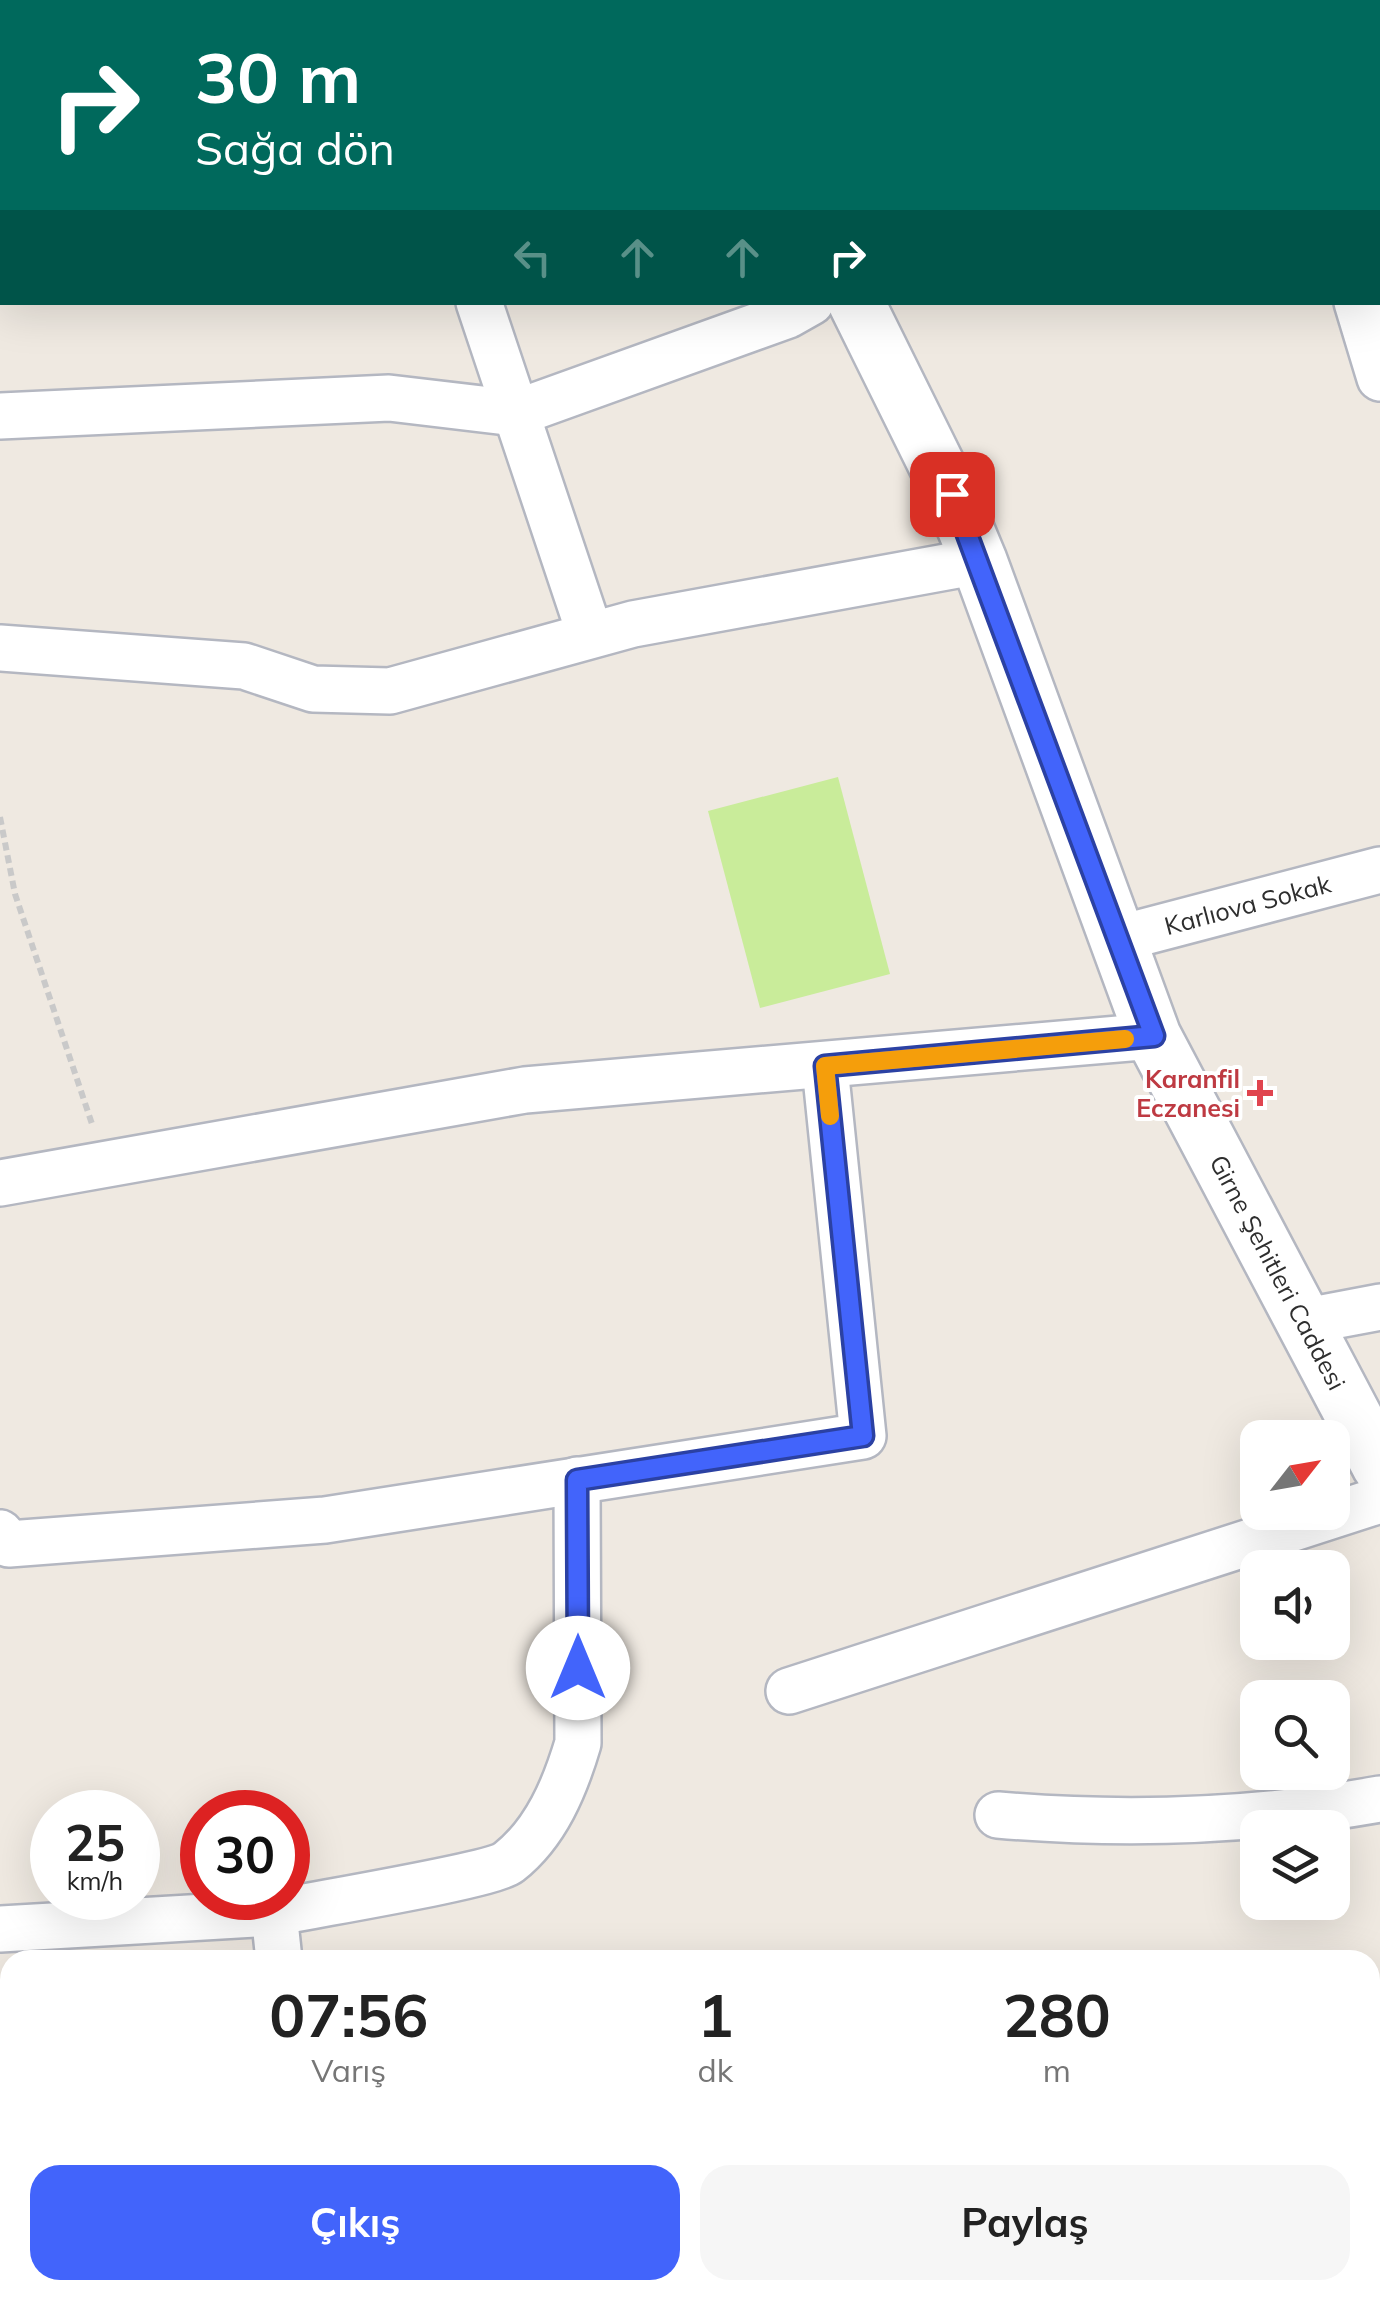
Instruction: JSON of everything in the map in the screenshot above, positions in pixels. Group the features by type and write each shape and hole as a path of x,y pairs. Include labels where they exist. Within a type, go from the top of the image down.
{"street":[{"path":"480,305 590,634"},
{"path":"0,416 389,398 516,413 803,305"},
{"name":"Girne Şehitleri Caddesi","path":"858,305 952,494 1154,1036 1378,1467"},
{"path":"1358,305 1380,378"},
{"path":"0,648 244,666 312,689 348,693 430,683 590,634 979,561"},
{"name":"Karlıova Sokak","path":"1118,939 1380,870"},
{"path":"0,1184 525,1090 1154,1036"},
{"path":"0,1533 9,1544 325,1520 863,1436 825,1066"},
{"path":"1301,1322 1380,1306"},
{"path":"789,1692 1378,1467"},
{"path":"310,1905 506,1865 541,1827 569,1775 578,1744 577,1480"},
{"path":"998,1815 1157,1823 1236,1820 1380,1798"},
{"path":"0,1930 180,1918"},
{"path":"275,1920 278,1950"}],"path":[{"path":"0,817 15,894 106,1165"}],"green space":[{"path":"838,777 890,974 760,1008 708,811"}],"slow traffic":[{"path":"830,1116 825,1066 1125,1039"}],"place":[{"name":"Karanfil Eczanesi","path":"1260,1093"}],"route":[{"path":"578,1668 577,1480 863,1436 825,1066 1154,1036 952,494"}]}
